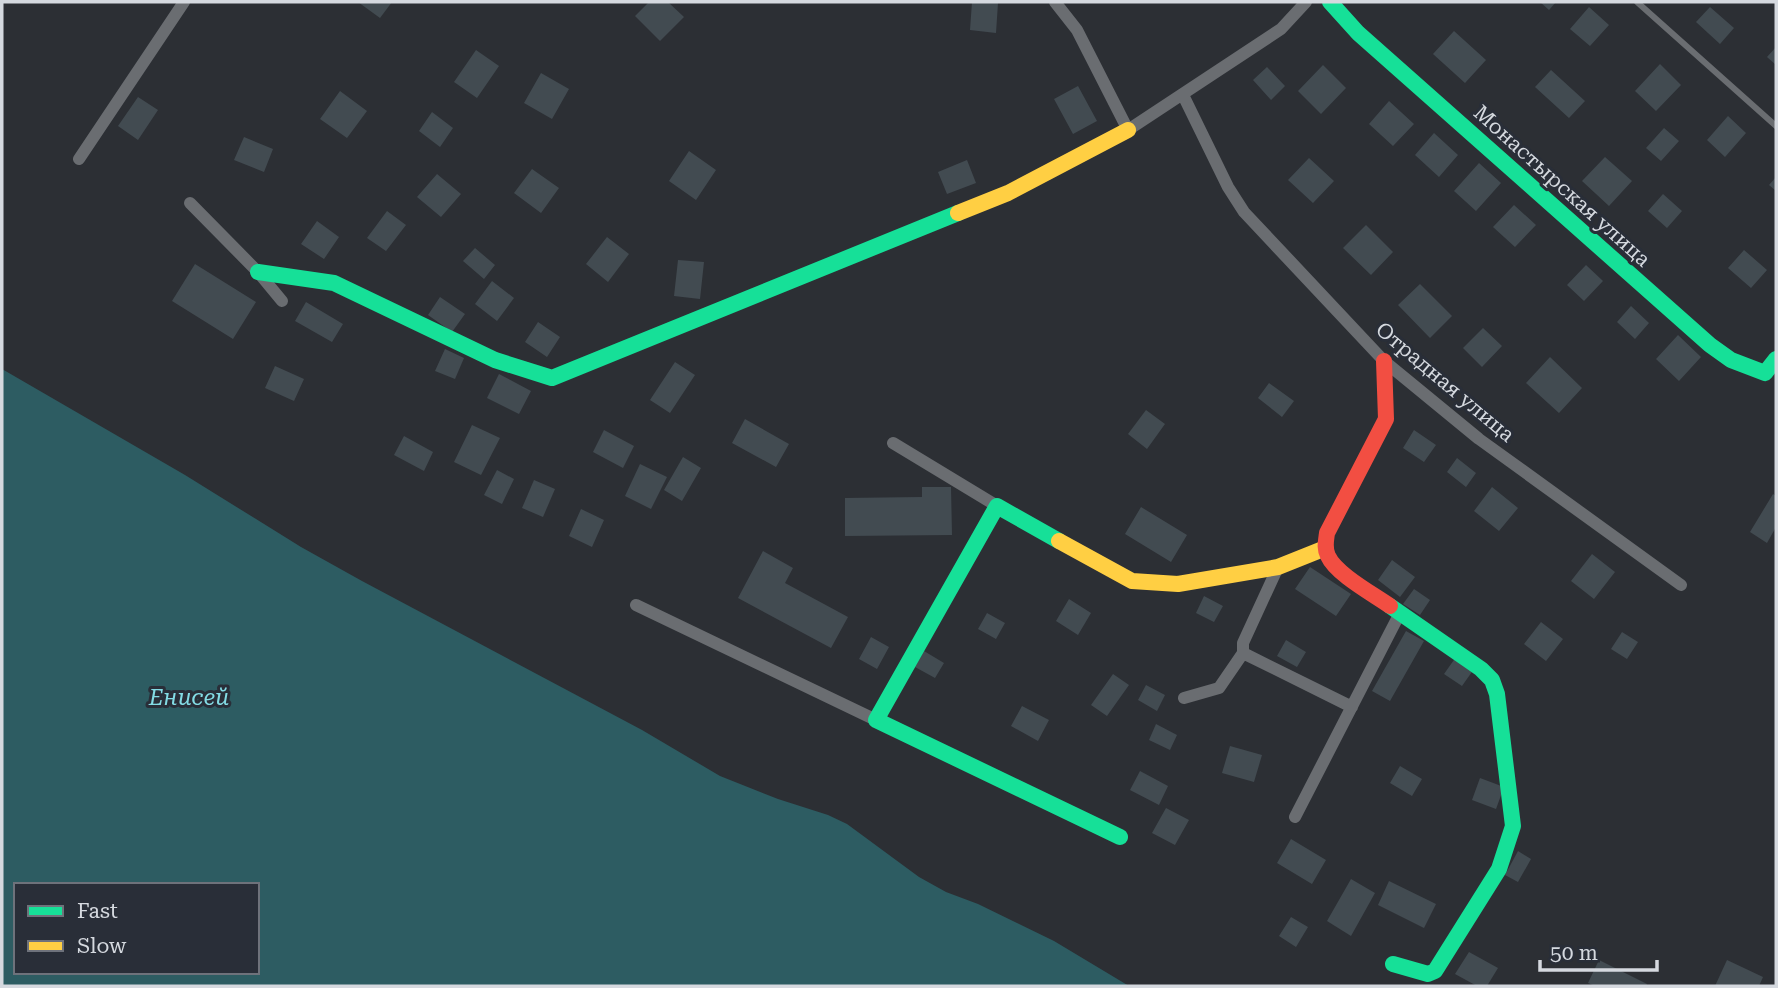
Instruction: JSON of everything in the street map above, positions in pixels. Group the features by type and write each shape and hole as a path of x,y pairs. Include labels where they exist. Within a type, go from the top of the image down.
{"street":[{"path":"79,159 184,2"},
{"path":"1055,2 1077,30 1128,130"},
{"path":"258,272 334,283 495,360 552,378 1008,193 1128,130 1183,95 1281,29 1306,2"},
{"name":"Монастырская улица","path":"1331,2 1358,33 1710,345 1731,359 1770,378 1776,359"},
{"name":"Отрадная улица","path":"1183,95 1228,187 1244,212 1384,362 1479,439 1681,585"},
{"path":"190,203 258,272 282,301"},
{"path":"1384,362 1386,419 1327,533 1323,549 1329,561 1339,570 1481,668 1492,680 1497,694 1513,826 1499,869 1436,971 1428,974 1393,964"},
{"path":"893,443 997,506 1132,581 1178,584 1278,567 1323,549"},
{"path":"876,720 997,506"},
{"path":"1184,698 1219,688 1243,653 1242,643 1278,567"},
{"path":"636,605 1120,837"},
{"path":"1295,817 1400,613"},
{"path":"1243,653 1352,707"}],"lane":[{"path":"1637,2 1776,126"}],"water":[{"name":"Енисей","path":"2,369 362,581 642,730 720,776 847,824 919,877 1054,941 1129,986 2,986"}],"building":[{"path":"358,2 392,2 380,18"},
{"path":"649,2 668,2 684,17 660,41 635,16"},
{"path":"972,2 998,3 996,33 970,30"},
{"path":"1540,2 1556,2 1549,10"},
{"path":"1589,7 1609,25 1590,46 1570,29"},
{"path":"1710,7 1734,28 1720,44 1696,22"},
{"path":"1454,31 1486,60 1465,83 1433,54"},
{"path":"1776,47 1776,65 1767,57"},
{"path":"476,50 499,66 477,98 454,82"},
{"path":"1660,64 1681,85 1656,111 1635,91"},
{"path":"1323,65 1346,88 1321,114 1298,91"},
{"path":"1267,67 1285,86 1271,100 1253,80"},
{"path":"1551,70 1585,101 1569,118 1535,87"},
{"path":"541,73 569,89 552,119 524,103"},
{"path":"1078,86 1097,121 1073,134 1054,99"},
{"path":"340,91 367,111 347,138 320,119"},
{"path":"138,97 158,110 138,140 118,126"},
{"path":"1389,101 1414,124 1393,146 1369,124"},
{"path":"432,112 453,128 440,147 419,131"},
{"path":"1728,116 1746,133 1725,157 1707,140"},
{"path":"1664,128 1679,141 1661,161 1646,148"},
{"path":"1434,133 1458,155 1439,177 1415,155"},
{"path":"244,137 273,149 264,172 234,160"},
{"path":"689,151 716,170 696,200 669,181"},
{"path":"1605,157 1632,181 1609,206 1582,181"},
{"path":"1309,158 1334,181 1313,203 1288,180"},
{"path":"967,160 976,183 947,194 938,172"},
{"path":"1479,163 1501,183 1476,211 1454,191"},
{"path":"532,169 559,188 541,213 514,193"},
{"path":"437,174 461,194 441,217 417,197"},
{"path":"1776,177 1776,191 1769,185"},
{"path":"1663,194 1682,211 1667,228 1648,211"},
{"path":"1514,205 1536,225 1515,247 1493,227"},
{"path":"387,211 406,225 386,251 367,238"},
{"path":"317,221 339,237 324,259 301,244"},
{"path":"1366,225 1393,252 1371,275 1343,248"},
{"path":"607,237 629,254 608,282 586,264"},
{"path":"475,248 495,265 484,279 463,261"},
{"path":"1744,250 1767,270 1751,288 1728,268"},
{"path":"678,260 704,262 700,299 674,296"},
{"path":"195,264 256,302 233,339 172,301"},
{"path":"1586,265 1603,281 1584,301 1567,285"},
{"path":"492,281 514,298 497,321 475,304"},
{"path":"1420,284 1452,316 1430,338 1398,305"},
{"path":"440,297 465,314 452,332 428,315"},
{"path":"306,302 343,324 332,342 295,321"},
{"path":"1631,306 1649,323 1635,339 1617,322"},
{"path":"538,322 560,337 547,357 525,342"},
{"path":"1483,328 1502,346 1482,367 1463,348"},
{"path":"1678,335 1701,357 1679,381 1656,359"},
{"path":"445,349 464,358 455,379 435,371"},
{"path":"1550,357 1582,388 1559,413 1526,383"},
{"path":"675,362 695,375 670,413 650,400"},
{"path":"275,366 304,379 294,401 265,388"},
{"path":"499,374 531,391 519,414 487,398"},
{"path":"1269,383 1294,401 1282,417 1258,398"},
{"path":"1146,410 1165,424 1147,449 1128,434"},
{"path":"745,419 789,444 776,467 732,443"},
{"path":"472,425 500,438 481,475 454,462"},
{"path":"604,430 634,446 623,468 593,452"},
{"path":"1414,430 1436,445 1424,462 1403,448"},
{"path":"404,436 433,452 424,471 394,455"},
{"path":"683,457 701,468 682,501 664,490"},
{"path":"1457,458 1476,473 1466,487 1447,472"},
{"path":"640,464 667,477 651,509 625,496"},
{"path":"497,470 514,479 502,504 484,495"},
{"path":"534,480 555,489 543,517 522,508"},
{"path":"922,487 951,487 952,535 845,536 845,498 922,497"},
{"path":"1492,487 1518,508 1499,531 1474,511"},
{"path":"1773,494 1776,496 1776,527 1767,543 1750,532"},
{"path":"1141,507 1187,535 1171,562 1125,534"},
{"path":"581,509 604,520 592,547 569,536"},
{"path":"763,551 793,568 785,583 848,617 831,648 738,598"},
{"path":"1592,554 1615,572 1594,599 1571,581"},
{"path":"1392,560 1415,577 1400,597 1378,580"},
{"path":"1310,567 1351,594 1336,616 1295,589"},
{"path":"1414,589 1430,600 1420,615 1403,604"},
{"path":"1204,596 1223,606 1214,622 1196,613"},
{"path":"1069,599 1091,613 1078,635 1056,621"},
{"path":"987,613 1005,623 996,639 978,629"},
{"path":"1541,622 1563,639 1546,661 1524,644"},
{"path":"1406,631 1424,641 1390,701 1372,691"},
{"path":"1622,632 1638,642 1627,659 1611,649"},
{"path":"871,637 889,647 877,669 859,659"},
{"path":"1286,640 1306,652 1297,667 1277,656"},
{"path":"924,651 944,663 935,678 915,667"},
{"path":"1456,657 1474,669 1462,686 1444,674"},
{"path":"1113,674 1129,685 1107,716 1091,705"},
{"path":"1146,685 1165,695 1157,711 1138,700"},
{"path":"1022,706 1049,720 1038,741 1011,726"},
{"path":"1156,724 1177,735 1170,750 1149,740"},
{"path":"1230,746 1262,755 1254,782 1222,773"},
{"path":"1400,766 1422,779 1412,796 1390,783"},
{"path":"1140,771 1168,786 1159,805 1130,790"},
{"path":"1480,778 1504,787 1496,809 1472,800"},
{"path":"1166,808 1189,820 1175,845 1152,833"},
{"path":"1291,839 1326,860 1312,884 1277,863"},
{"path":"1518,851 1531,859 1518,882 1505,875"},
{"path":"1351,879 1375,893 1351,936 1327,921"},
{"path":"1389,881 1436,904 1424,928 1378,905"},
{"path":"1291,917 1308,927 1296,947 1279,936"},
{"path":"1469,952 1498,968 1487,986 1477,986 1455,974"},
{"path":"1599,960 1647,984 1646,986 1595,986 1588,983"},
{"path":"1727,960 1763,977 1759,986 1715,986"}],"traffic: fast":[{"path":"1330,2 1358,33 1710,345 1731,360 1765,373 1776,359"},
{"path":"258,272 334,283 495,360 552,378 958,213"},
{"path":"1059,541 997,506 876,720 1120,837"},
{"path":"1390,606 1481,669 1492,680 1497,694 1513,826 1499,869 1435,971 1428,974 1393,964"}],"traffic: slow":[{"path":"958,213 1008,193 1128,130"},
{"path":"1059,541 1132,581 1178,584 1278,567 1323,549"}],"traffic: jam":[{"path":"1384,361 1386,419 1327,533 1326,547 1328,556 1339,570 1390,606"}]}
